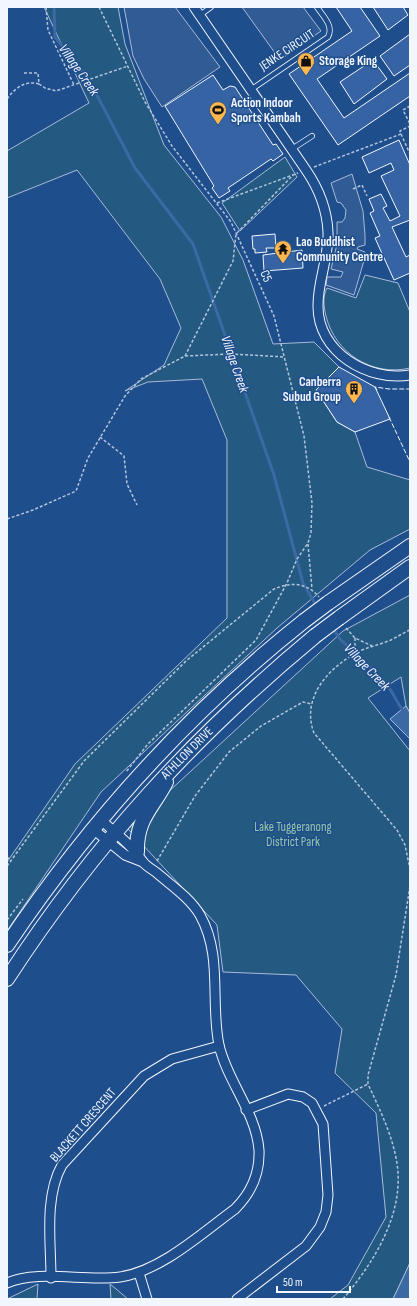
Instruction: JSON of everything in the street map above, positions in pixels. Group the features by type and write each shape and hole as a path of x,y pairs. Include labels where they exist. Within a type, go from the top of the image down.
{"main road":[{"name":"ATHLLON DRIVE","path":"7,945 32,907 96,824 139,774 187,725 236,679 304,621 410,546"},
{"name":"ATHLLON DRIVE","path":"7,979 41,927 110,836 177,762 235,704 315,636 410,568"},
{"path":"140,857 136,838 139,825 158,796 177,762"}],"street":[{"path":"194,7 252,89 317,188 326,212 328,248 319,287 318,307 322,327 329,340 337,351 349,362 365,371 394,377 410,375"},
{"path":"7,1283 26,1278 119,1277 138,1273 163,1261 235,1209 246,1198 258,1167 259,1150 256,1133 226,1066 219,1046 216,1024 215,963 208,931 199,914 187,899 152,870 140,857 110,836 96,824"},
{"name":"BLACKETT CRESCENT","path":"51,1278 51,1195 56,1176 62,1165 144,1076 172,1059 219,1046"},
{"path":"237,1299 306,1246 320,1227 326,1212 328,1195 323,1124 312,1103 303,1097 293,1094 278,1097 246,1110"},
{"path":"138,1273 147,1299"}],"lane":[{"path":"200,14 211,7"},
{"name":"JENKE CIRCUIT","path":"252,89 328,37 330,26 317,7"},
{"path":"292,150 312,136"}],"path":[{"path":"46,7 48,30 74,85"},
{"name":"C5","path":"11,860 84,761 186,661 274,589 287,583 297,559 308,543 311,533 312,502 304,436 274,316 231,222 172,146 145,102 99,7"},
{"path":"7,99 16,88 34,82 45,88 56,91 128,66"},
{"path":"24,73 38,73 39,84"},
{"path":"410,106 403,110 410,125 400,131 410,154"},
{"path":"184,356 233,261 236,234 293,175"},
{"path":"353,189 362,185 367,196"},
{"path":"7,519 34,510 76,491 88,458 100,437 125,396 140,379 184,356 231,354 285,357"},
{"path":"100,437 124,456 127,484 137,506"},
{"path":"308,543 312,589"},
{"path":"348,630 355,638 372,646"},
{"path":"410,630 355,654 340,665 324,680 314,694 311,704 310,720 314,733 397,830 405,845 410,869"},
{"path":"355,638 355,654"},
{"path":"152,870 173,837 195,796 229,752 261,726 303,702 311,704"},
{"path":"7,857 11,860 7,866"},
{"path":"343,1299 356,1284 381,1242 394,1212 398,1187 398,1172 391,1139 368,1084 368,1075 396,975 410,886"},
{"path":"317,1110 368,1084"}],"green space":[{"path":"44,7 118,7 125,44 164,145 221,217 243,260 273,344 314,342 339,367 316,390 337,422 355,432 367,467 410,480 410,529 370,550 277,628 101,792 7,931 7,862 75,764 227,618 227,440 202,379 148,382 125,391 164,365 181,328 160,279 77,170 7,198 7,151 89,103"},
{"path":"285,157 297,177 240,231 222,203"},
{"path":"365,275 398,283 410,312 410,368 396,370 382,369 369,365 357,359 347,351 338,341 331,329 324,306 324,295 327,288 356,298"},
{"name":"Lake Tuggeranong District Park","path":"410,595 410,713 406,706 401,677 368,698 410,751 410,1263 393,1299 330,1299 348,1285 386,1217 376,1113 335,1073 342,1029 296,975 223,972 217,925 128,829 343,631"},
{"path":"38,1284 37,1299 7,1299"},
{"path":"110,1284 128,1299 111,1299"}],"shaded area":[{"path":"124,7 175,7 220,67 162,107 144,79 133,56"},
{"path":"242,7 303,7 321,31 280,60"},
{"path":"352,174 363,211 365,235 365,245 358,247 357,249 365,252 365,257 354,295 326,285 327,277 341,277 343,272 331,269 337,244 337,222 342,222 345,218 346,210 341,203 337,202 331,183"},
{"path":"406,706 410,713 410,739 390,719"},
{"path":"410,1263 410,1299 393,1299"}],"building":[{"name":"Storage King","path":"336,7 360,7 380,36 317,79 344,118 410,73 410,96 338,145 289,74 352,31"},
{"name":"Storage King","path":"373,7 403,7 408,15 388,30"},
{"name":"Storage King","path":"410,34 410,65 394,76 380,56"},
{"name":"Storage King","path":"373,60 387,79 354,104 340,82"},
{"name":"Action Indoor Sports Kambah","path":"213,75 223,90 230,86 235,87 273,145 276,144 283,154 273,161 271,159 228,188 230,191 219,198 212,188 214,186 165,106"},
{"path":"399,140 410,165 410,220 392,227 406,257 410,255 410,273 394,280 375,238 380,236 370,213 374,211 369,199 381,194 387,206 383,208 390,221 400,216 381,176 394,170 391,163 369,173 362,157"},
{"path":"275,234 276,248 266,248 267,252 255,253 255,249 253,249 252,236"},
{"path":"302,250 303,268 264,271 263,255"},
{"name":"Canberra Subud Group","path":"339,367 375,387 390,419 355,432 337,422 316,390"}],"waterway":[{"name":"Village Creek","path":"54,7 55,37 89,80 135,168 193,244 274,475 303,583 317,607"},
{"name":"Village Creek","path":"332,627 340,639 387,684 404,713"}],"fence":[{"path":"377,390 375,387 410,389"},
{"path":"389,417 410,462"}],"place":[{"name":"Storage King","path":"306,76"},
{"name":"Action Indoor Sports Kambah","path":"218,125"},
{"name":"Lao Buddhist Community Centre","path":"283,264"},
{"name":"Canberra Subud Group","path":"354,404"}]}
